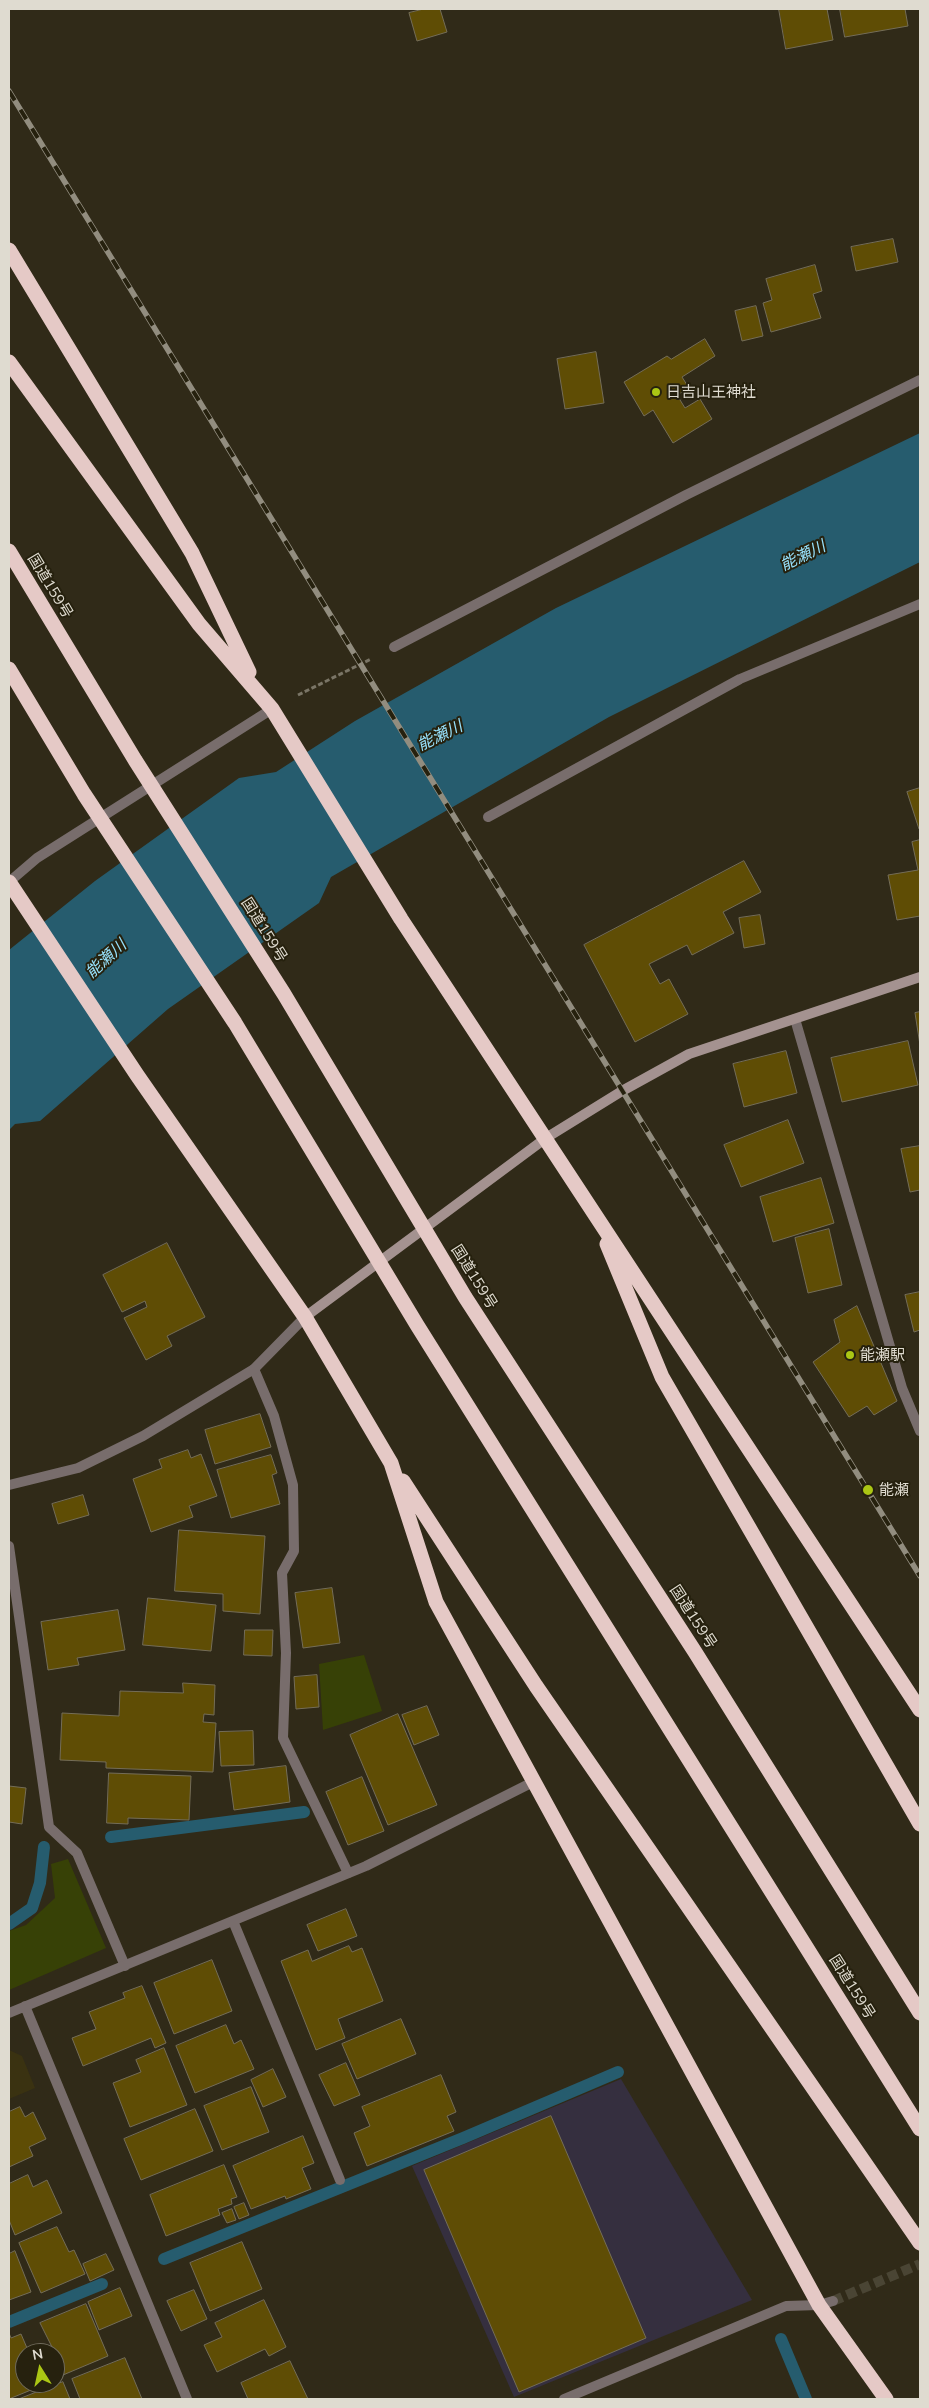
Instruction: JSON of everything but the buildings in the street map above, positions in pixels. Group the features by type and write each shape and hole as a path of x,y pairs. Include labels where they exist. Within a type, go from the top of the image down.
{"highway":[{"path":"9,250 192,553 257,689"},
{"path":"9,362 199,624 257,689 285,728 402,919 920,1710"},
{"name":"国道159号","path":"9,551 135,760 284,994 465,1297 695,1652 920,2013"},
{"name":"国道159号","path":"9,668 84,794 235,1024 417,1326 920,2128"},
{"path":"11,885 137,1076 305,1317 391,1463 536,1686 920,2243"},
{"path":"594,1210 662,1377 920,1824"},
{"path":"391,1463 436,1602 533,1782 826,2303 886,2399"}],"street":[{"path":"394,647 686,495 920,380"},
{"path":"488,817 740,679 920,604"},
{"path":"11,885 37,858 272,709"},
{"path":"9,1485 78,1468 143,1436 254,1369 305,1317 546,1138 689,1054 920,977"},
{"path":"795,1019 902,1388 920,1431"},
{"path":"254,1369 274,1416 292,1485 294,1551 282,1573 286,1653 283,1738 348,1873"},
{"path":"9,1546 49,1827 77,1853 125,1966"},
{"path":"9,2013 348,1873 533,1782"},
{"path":"234,1921 340,2180"},
{"path":"25,2006 187,2399"},
{"path":"564,2399 786,2306 826,2303"}],"path":[{"path":"272,709 394,647"}],"shaded area":[{"path":"621,2079 752,2300 514,2397 412,2166"}],"green space":[{"path":"364,1655 382,1711 323,1730 319,1664"},
{"path":"68,1859 106,1948 9,1990 9,1931 26,1925 55,1898 51,1864"}],"sand":[{"path":"9,2050 22,2056 35,2088 9,2099"}],"water":[{"name":"能瀬川","path":"920,433 920,562 609,717 331,877 319,903 168,1009 40,1121 15,1124 9,1130 9,950 95,881 239,778 276,772 355,721 556,608"}],"waterway":[{"path":"111,1837 304,1812"},
{"path":"9,1924 32,1908 40,1883 44,1847"},
{"path":"164,2259 463,2138 618,2072"},
{"path":"9,2322 102,2284"},
{"path":"781,2339 806,2399"}],"tunnel":[{"path":"833,2301 920,2264"}],"railway":[{"path":"9,91 920,1576"}],"place":[{"name":"日吉山王神社","path":"656,392"},
{"name":"能瀬駅","path":"850,1355"},
{"name":"能瀬","path":"868,1490"}]}
